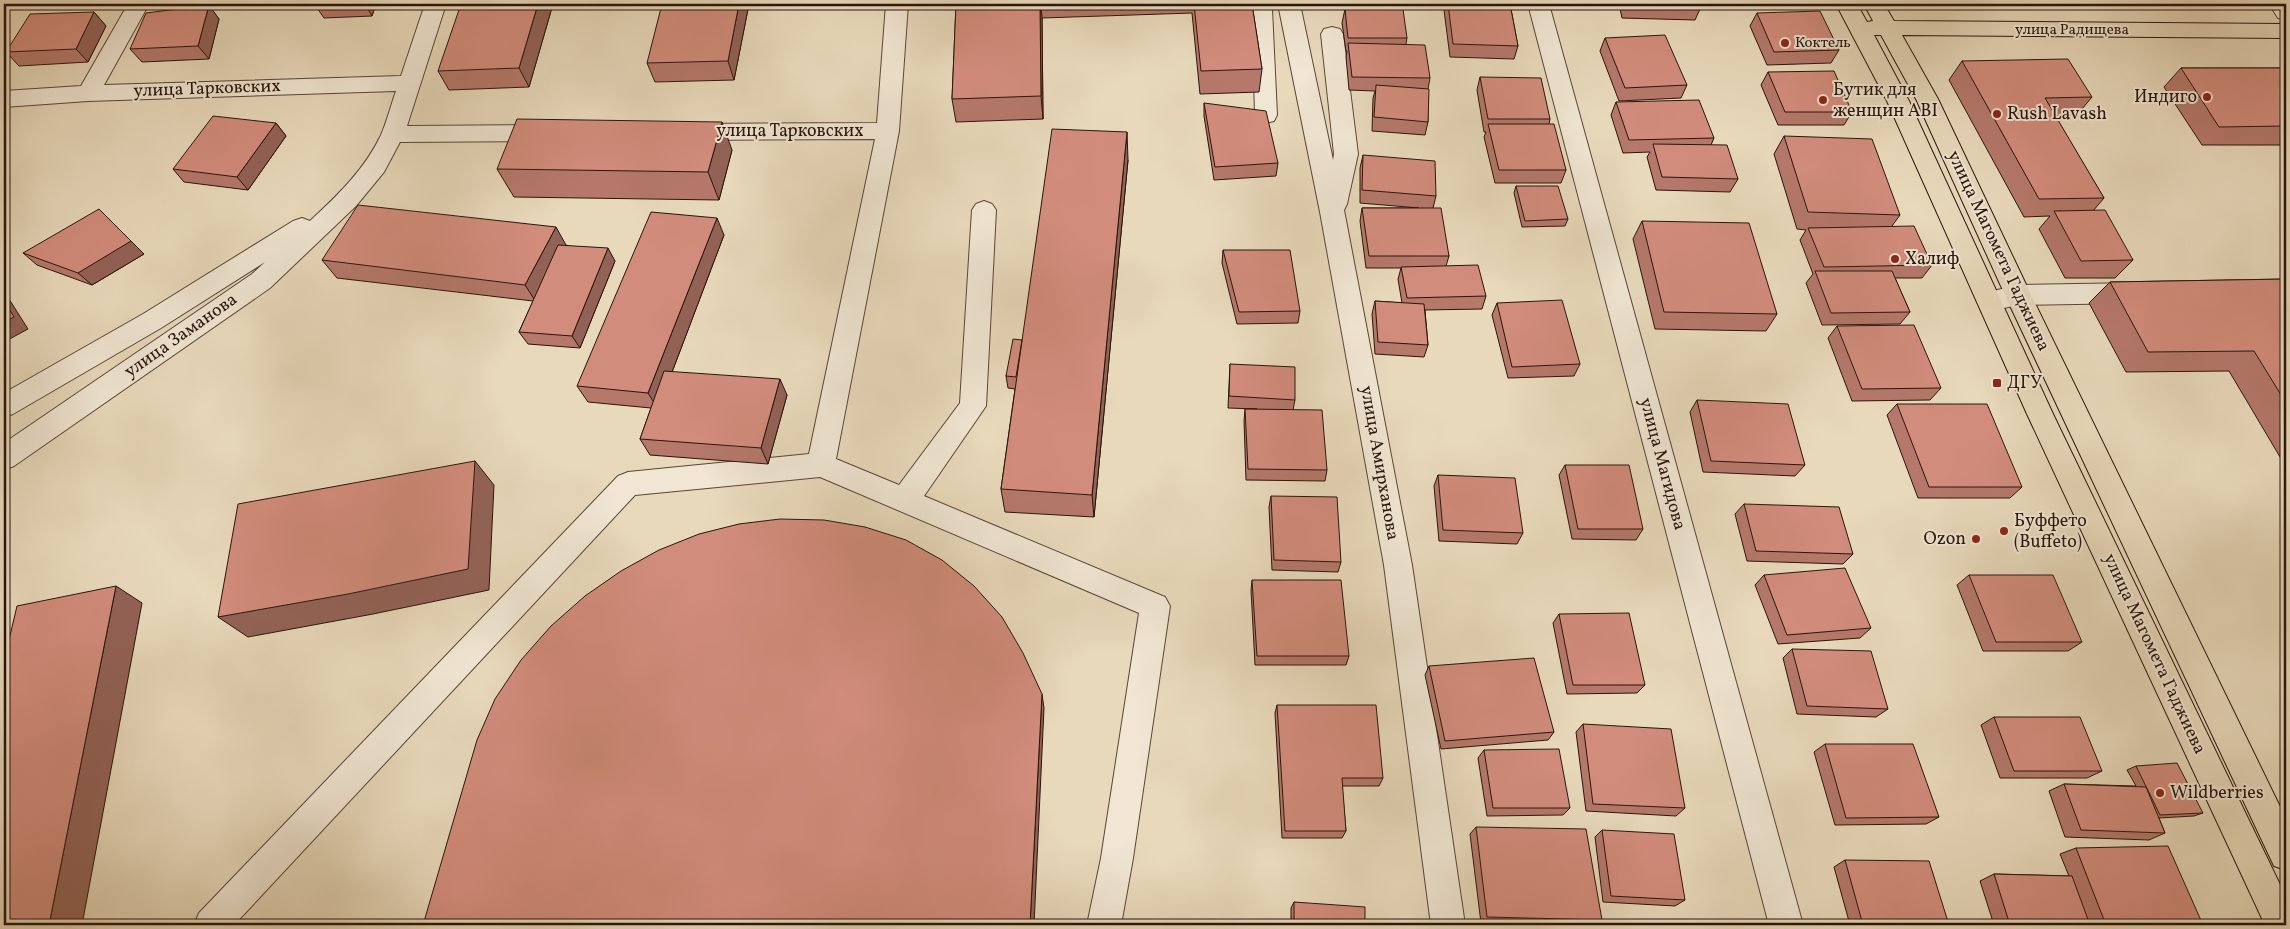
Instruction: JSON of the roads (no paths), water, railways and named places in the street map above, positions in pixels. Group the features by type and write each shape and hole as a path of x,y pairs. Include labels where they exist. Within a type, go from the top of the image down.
{"main road":[{"name":"улица Магомета Гаджиева","path":"1874,4 1927,99 2018,295 2286,854"},
{"name":"улица Магомета Гаджиева","path":"1853,16 1898,101 2040,414 2282,925"},
{"name":"улица Радищева","path":"1853,16 1887,28 2286,31"}],"street":[{"path":"88,93 138,4"},
{"name":"улица Заманова","path":"4,458 261,281 348,200 376,166 393,134 436,4"},
{"path":"822,465 888,131 897,4"},
{"path":"1264,4 1261,6 1266,115"},
{"name":"улица Амирханова","path":"1289,4 1332,212 1398,565 1448,925"},
{"name":"улица Магидова","path":"1538,4 1786,925"},
{"path":"2279,4 2286,13"},
{"path":"1332,34 1346,154 1332,212"},
{"name":"улица Тарковских","path":"4,99 88,93 410,83"},
{"name":"улица Тарковских","path":"670,132 888,131"},
{"path":"393,134 571,133"},
{"name":"улица Заманова","path":"4,406 152,321 246,261 348,200"},
{"path":"905,500 973,406 984,210"},
{"path":"1990,301 2018,295 2161,292"},
{"path":"211,925 628,484 822,465 1155,606 1117,858 1104,925"}],"place":[{"name":"Коктель","path":"1785,43"},
{"name":"Индиго","path":"2207,97"},
{"name":"Бутик для женщин ABI","path":"1823,100"},
{"name":"Rush Lavash","path":"1997,114"},
{"name":"Халиф","path":"1895,259"},
{"name":"ДГУ","path":"1997,383"},
{"name":"Буффето (Buffeto)","path":"2004,531"},
{"name":"Ozon","path":"1976,539"},
{"name":"Wildberries","path":"2160,793"}]}
